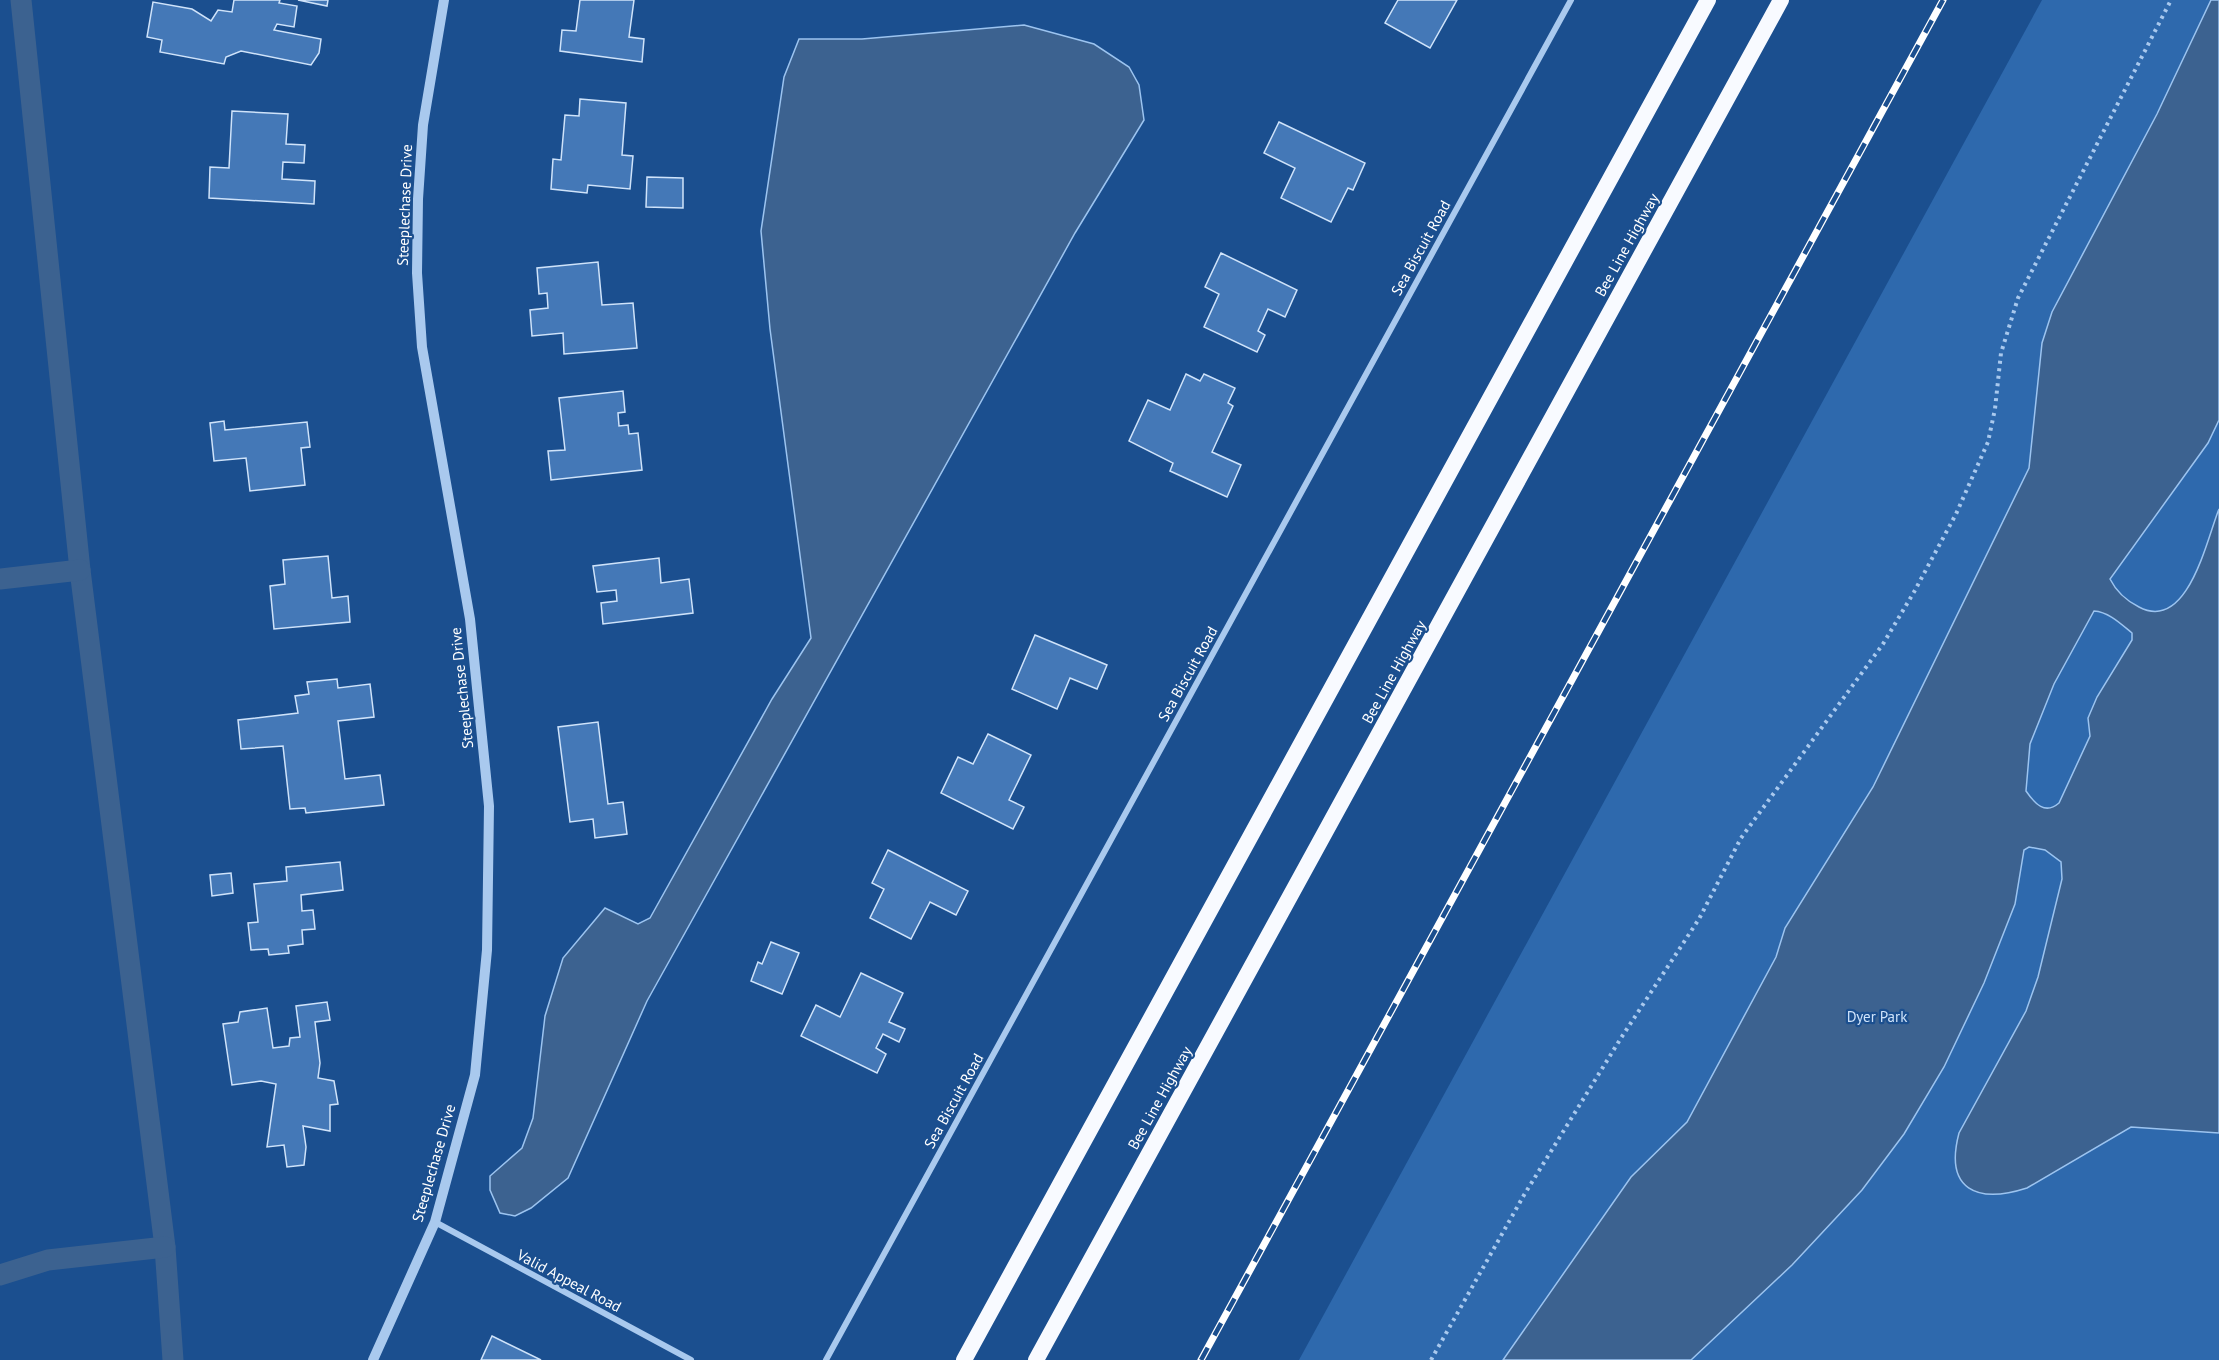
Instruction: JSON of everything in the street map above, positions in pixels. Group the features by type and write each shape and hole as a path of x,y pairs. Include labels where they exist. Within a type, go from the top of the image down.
{"highway":[{"path":"964,1360 1708,0"},
{"name":"Bee Line Highway","path":"1036,1360 1781,0"}],"street":[{"name":"Steeplechase Drive","path":"373,1360 435,1222 475,1075 483,1014 490,870 489,806 470,619 422,347 417,273 418,199 423,125 444,0"},
{"name":"Sea Biscuit Road","path":"826,1360 1570,0"},
{"name":"Valid Appeal Road","path":"435,1222 691,1360"}],"path":[{"path":"1431,1360 1530,1185 1621,1038 1699,919 1741,838 1883,644 1914,592 1956,514 1988,442 1995,409 2001,353 2018,298 2171,0"}],"green space":[{"name":"Dyer Park","path":"2042,0 2219,0 2219,1360 1299,1360"}],"shaded area":[{"path":"2211,0 2219,0 2219,420 2208,443 2110,579 2122,595 2139,607 2156,611 2170,607 2183,595 2193,579 2219,509 2219,1133 2131,1127 2027,1188 2009,1193 1980,1193 1969,1188 1961,1180 1956,1168 1959,1133 2026,1011 2038,977 2062,879 2061,862 2045,850 2029,847 2024,850 2015,904 1984,983 1944,1067 1904,1134 1862,1190 1792,1265 1691,1360 1503,1360 1631,1177 1687,1122 1776,957 1785,928 1873,787 2029,468 2042,343 2052,312 2157,114","holes":["2094,611 2114,619 2132,633 2132,640 2097,697 2088,718 2090,736 2059,803 2045,808 2037,804 2026,791 2030,744 2054,684"]},
{"path":"1024,25 1094,44 1129,67 1139,85 1144,120 1075,233 647,1001 568,1178 531,1208 515,1216 500,1213 490,1190 490,1176 522,1148 533,1118 545,1016 563,958 605,908 638,924 650,918 772,699 811,638 770,329 761,231 784,77 799,39 862,39"}],"building":[{"path":"234,0 280,0 279,3 297,6 294,27 277,24 274,30 321,39 319,53 311,65 241,51 226,57 224,64 160,52 162,40 147,37 153,2 192,9 211,21 218,10 232,12"},
{"path":"298,0 328,0 327,6"},
{"path":"580,0 634,0 629,37 644,39 642,62 560,51 562,30 576,31"},
{"path":"1398,0 1457,0 1430,48 1385,23"},
{"path":"580,99 626,103 622,155 633,156 630,189 588,185 587,193 551,189 553,159 561,160 565,115 579,116"},
{"path":"232,111 288,114 286,144 305,145 304,163 283,162 282,179 315,181 314,204 209,198 210,167 229,168"},
{"path":"1279,122 1365,163 1353,190 1348,188 1331,222 1281,198 1295,168 1264,153"},
{"path":"647,177 683,178 683,208 646,207"},
{"path":"1221,253 1297,290 1285,317 1268,309 1258,331 1265,335 1257,352 1204,327 1219,294 1205,287"},
{"path":"598,262 602,305 633,303 637,348 564,354 563,333 532,336 530,310 548,308 547,293 539,294 537,268"},
{"path":"1186,374 1200,381 1204,374 1235,388 1228,403 1233,406 1212,452 1241,465 1227,497 1170,471 1173,463 1129,441 1148,400 1170,410"},
{"path":"623,391 625,412 618,413 619,426 628,425 629,434 638,433 642,470 551,480 548,451 565,450 559,398"},
{"path":"224,421 225,430 307,422 310,447 301,448 305,485 250,491 246,458 214,461 210,423"},
{"path":"328,556 332,598 348,596 350,622 274,629 270,586 285,584 283,560"},
{"path":"659,558 661,583 689,579 693,613 603,624 601,603 617,601 616,590 597,592 593,566"},
{"path":"1035,635 1107,665 1097,689 1070,678 1057,709 1012,689"},
{"path":"337,679 338,688 370,684 374,717 338,721 345,779 380,775 384,805 306,813 305,808 290,809 283,746 241,749 238,720 298,713 295,696 309,694 307,682"},
{"path":"598,722 608,804 623,802 627,834 595,838 593,819 570,822 558,727"},
{"path":"988,734 1031,755 1009,800 1024,807 1013,829 941,793 958,757 973,764"},
{"path":"888,850 968,891 956,915 930,902 911,939 870,918 884,889 872,883"},
{"path":"340,862 343,890 301,895 302,911 313,910 315,929 302,930 303,944 288,946 289,953 269,955 268,949 251,950 248,923 258,922 254,884 287,881 286,867"},
{"path":"231,873 233,893 212,896 210,875"},
{"path":"771,942 799,953 782,994 751,981 758,962 762,964"},
{"path":"861,973 903,993 889,1022 905,1029 899,1042 883,1034 876,1048 886,1054 877,1073 801,1036 816,1005 840,1017"},
{"path":"327,1002 330,1020 315,1022 320,1063 318,1078 334,1081 338,1104 330,1105 330,1131 303,1126 306,1147 304,1165 287,1167 284,1145 267,1147 276,1084 261,1081 232,1085 223,1024 238,1022 240,1012 267,1008 273,1048 289,1046 290,1038 300,1037 296,1006"},
{"path":"492,1336 541,1360 481,1360"}],"waterway":[{"path":"21,0 80,570 165,1247 173,1360"},
{"path":"0,579 80,570"},
{"path":"0,1275 48,1260 165,1247"}],"railway":[{"path":"1201,1360 1943,0"}]}
